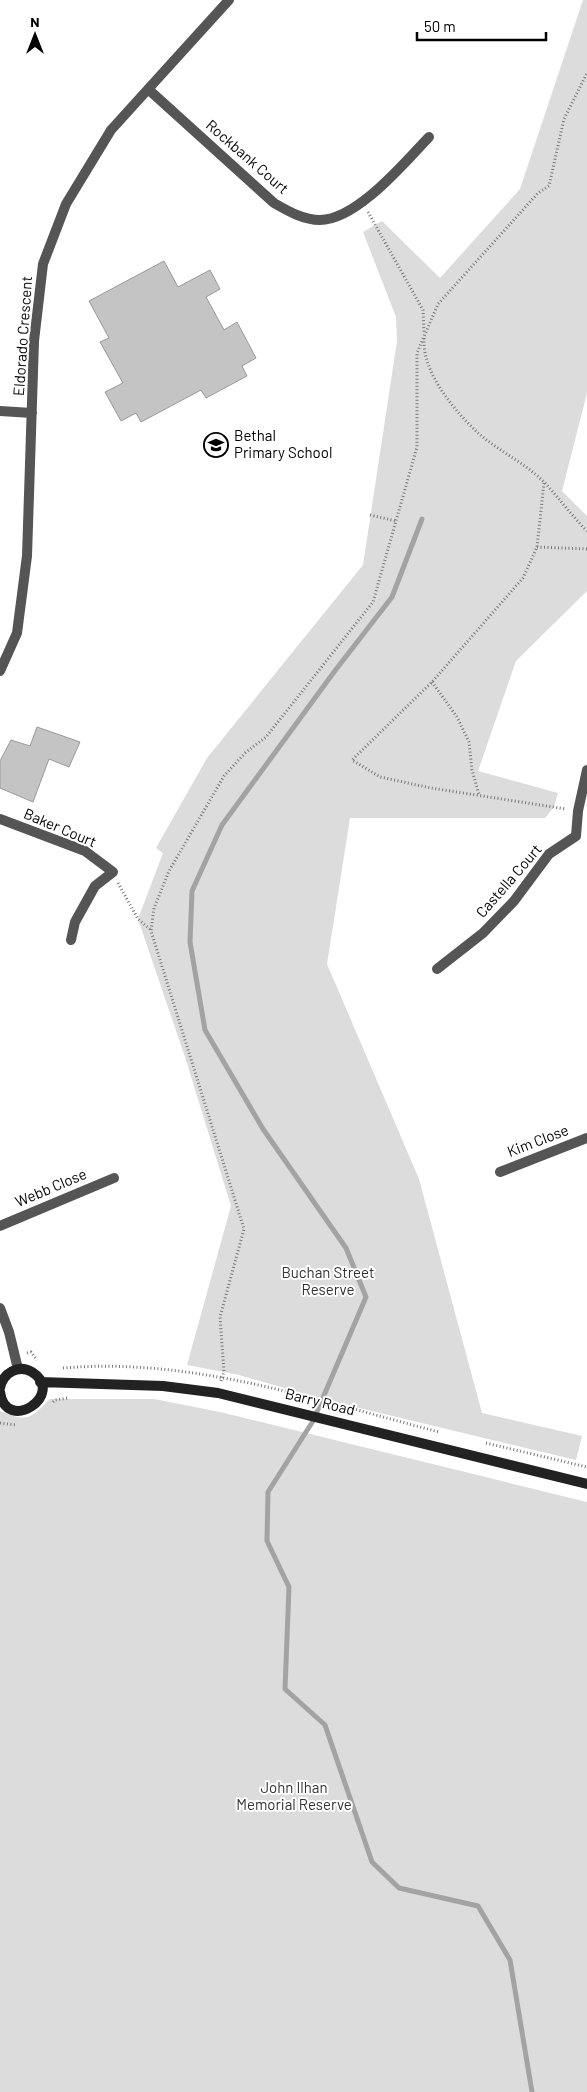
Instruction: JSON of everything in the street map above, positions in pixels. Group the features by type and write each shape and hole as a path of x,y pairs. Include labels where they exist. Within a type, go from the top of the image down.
{"street":[{"name":"Eldorado Crescent","path":"0,671 18,633 28,556 34,341 43,264 66,204 111,130 229,0"},
{"name":"Rockbank Court","path":"148,89 274,202 295,215 321,220 346,213 362,201 383,184 429,137"},
{"path":"0,411 32,413"},
{"name":"Castella Court","path":"437,969 483,933 514,901 549,854 576,836 578,811 587,770"},
{"name":"Baker Court","path":"0,819 85,851 113,872"},
{"path":"71,940 75,922 94,886 113,872"},
{"name":"Kim Close","path":"500,1172 587,1138"},
{"name":"Webb Close","path":"0,1226 114,1178"},
{"path":"0,1308 10,1332 18,1369"},
{"path":"18,1369 31,1372 40,1382 41,1395 39,1402 28,1410 22,1411 9,1407 4,1402 0,1390 3,1378 18,1369"},
{"name":"Barry Road","path":"40,1382 163,1386 218,1394 587,1484"}],"path":[{"path":"218,1394 224,1372 220,1316 244,1229 151,931 154,908 169,871 224,776 245,753 266,737 373,602 417,447 417,353 424,334 438,304 538,192 549,186 564,119 587,73"},
{"path":"362,201 423,310 423,351 428,367 454,406 478,432 519,461 544,483 587,531"},
{"path":"544,483 537,547 523,578 432,682 352,760 380,777 431,788 578,811"},
{"path":"370,515 396,521"},
{"path":"537,547 587,549"},
{"path":"432,682 457,717 469,742 472,770 479,795"},
{"path":"113,872 124,896 138,919 151,931"},
{"path":"293,1394 442,1432"},
{"path":"478,1442 587,1466"}],"green space":[{"name":"Buchan Street Reserve","path":"583,0 587,0 587,393 562,491 587,516 587,591 516,661 478,771 558,793 554,807 545,818 350,818 327,964 419,1179 482,1413 582,1436 576,1460 322,1399 239,1375 187,1365 231,1206 185,1057 138,919 163,853 156,848 207,758 363,565 397,341 396,317 363,232 382,221 440,278 520,189"},
{"name":"John Ilhan Memorial Reserve","path":"50,1399 154,1399 220,1412 587,1502 587,2092 0,2092 0,1411 17,1417 28,1417"}],"building":[{"path":"164,261 178,287 210,270 220,289 206,297 224,330 237,322 256,358 242,366 247,376 206,398 201,390 141,422 136,413 121,421 105,392 123,383 100,342 109,338 89,301"},
{"path":"37,727 80,742 69,767 49,759 33,802 0,788 0,761 11,740 30,746"}],"waterway":[{"path":"422,519 392,597 334,672 222,825 192,891 190,942 205,1030 263,1129 346,1248 366,1297 313,1421 268,1492 267,1541 289,1587 285,1689 325,1725 372,1862 399,1888 478,1906 510,1960 532,2092"}],"place":[{"name":"Bethal Primary School","path":"216,445"}]}
